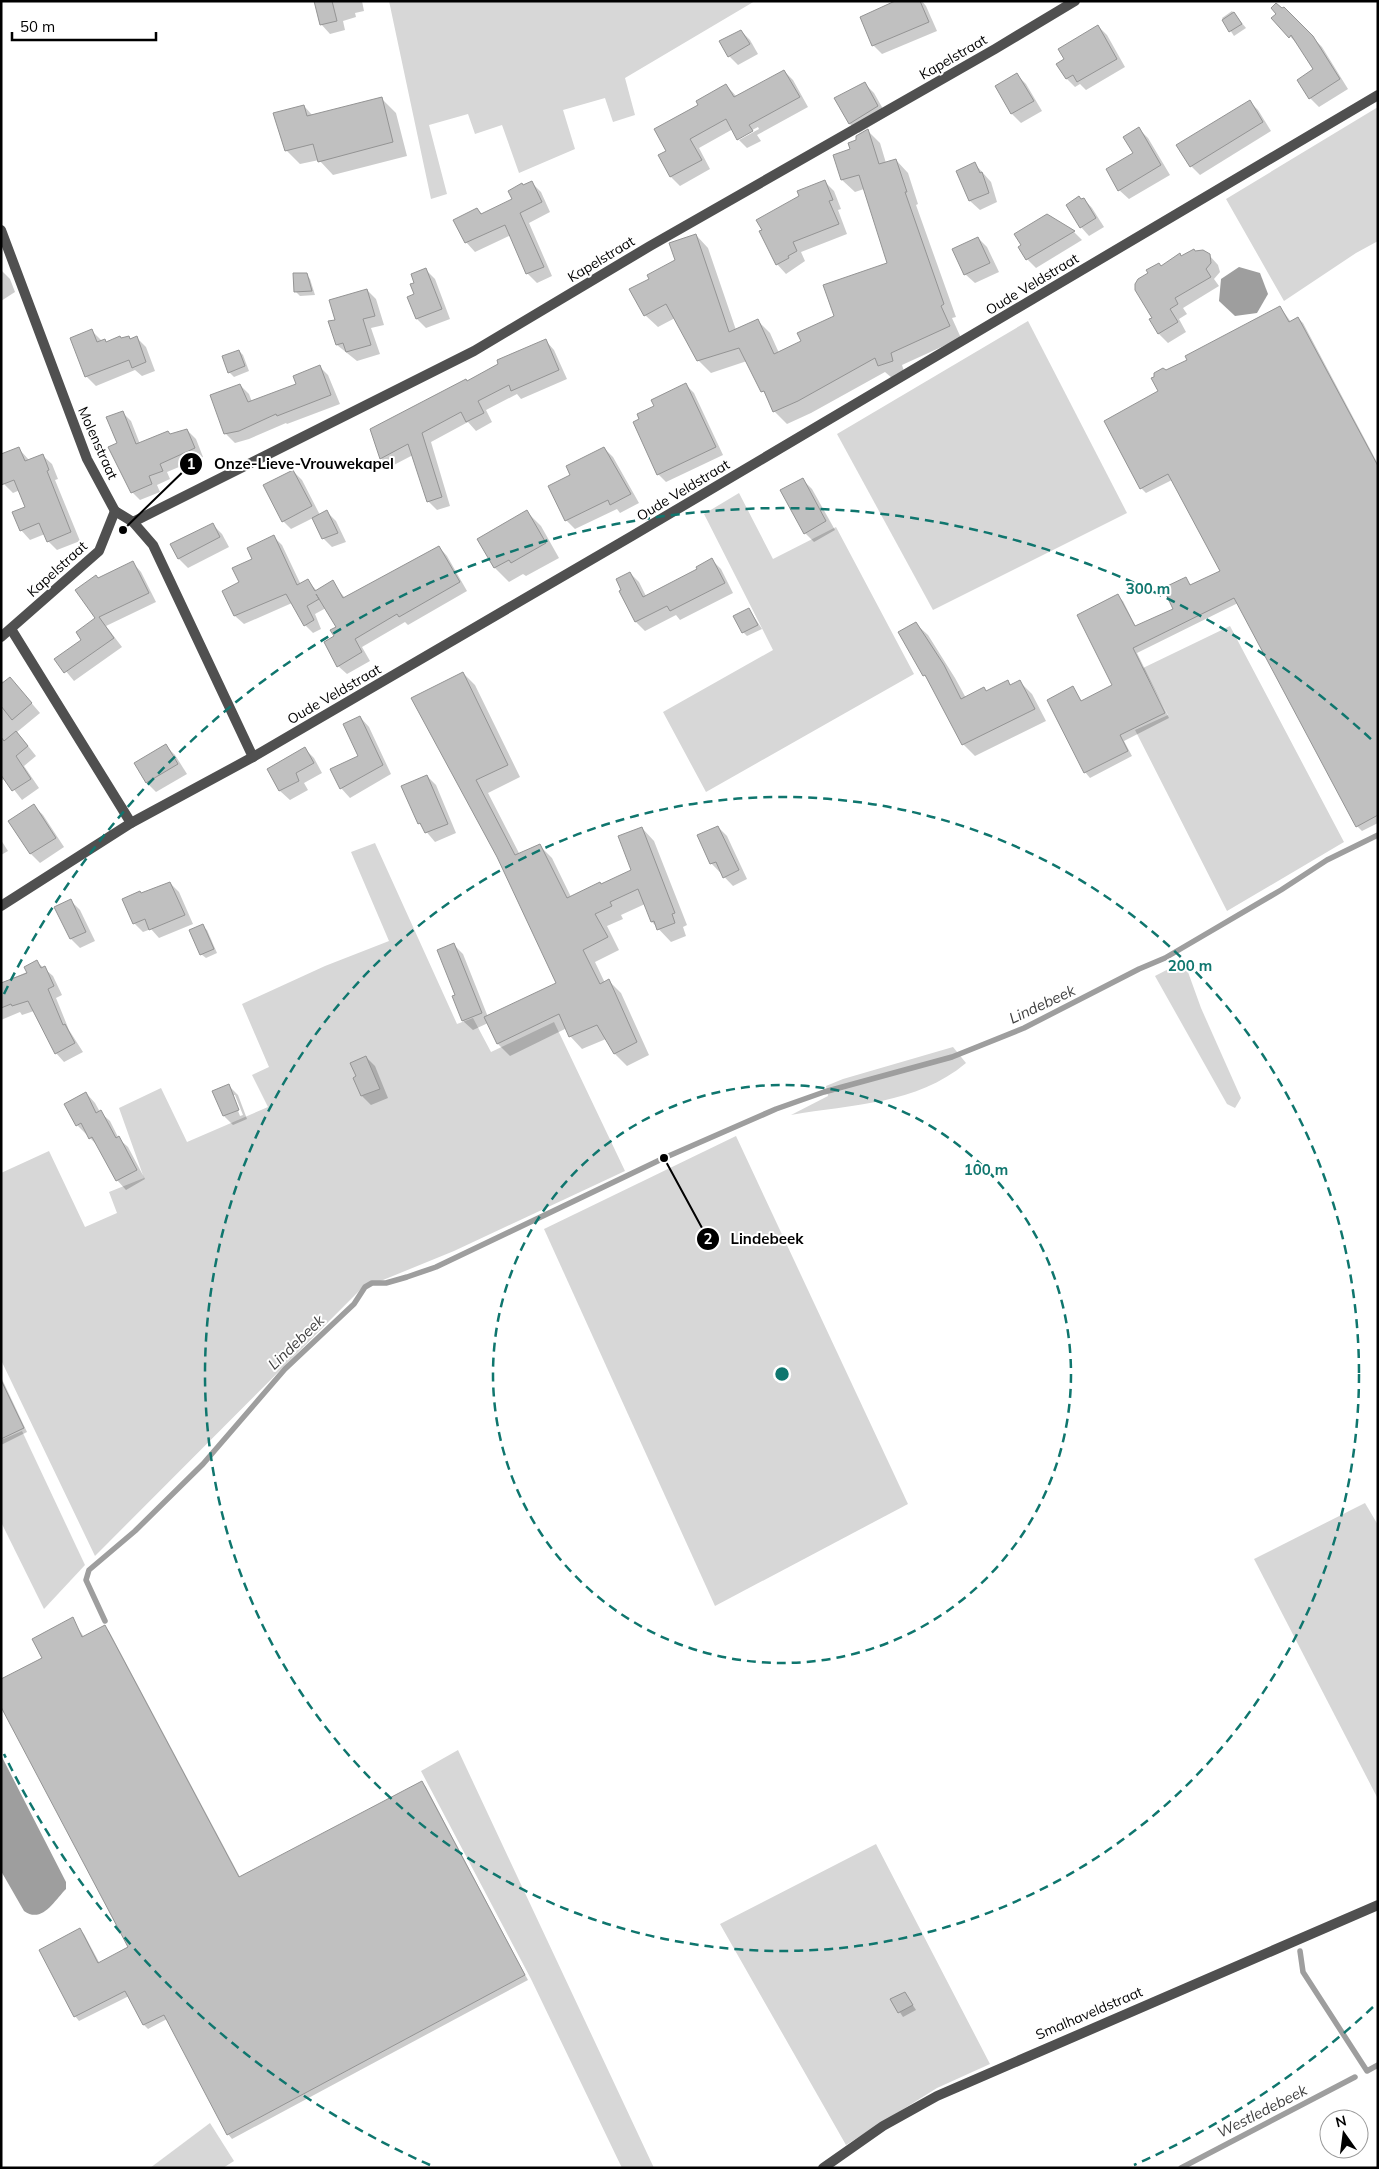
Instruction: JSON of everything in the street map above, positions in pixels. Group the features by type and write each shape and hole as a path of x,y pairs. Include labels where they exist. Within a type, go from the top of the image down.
{"street":[{"name":"Kapelstraat","path":"132,522 474,351 650,246 995,50 1075,1"},
{"name":"Oude Veldstraat","path":"1,906 131,823 253,757 639,532 1378,95"},
{"name":"Molenstraat","path":"1,230 87,459 115,511 132,522 153,545 253,757"},
{"name":"Kapelstraat","path":"1,637 99,552 115,511"},
{"path":"11,629 131,823"},
{"name":"Smalhaveldstraat","path":"823,2168 884,2126 937,2096 1378,1904"}],"shaded area":[{"path":"389,1 755,1 625,78 635,115 613,122 605,98 563,110 575,149 519,173 502,125 475,134 468,114 429,125 447,194 431,199"},
{"path":"1378,107 1378,241 1356,253 1284,301 1226,199"},
{"path":"1239,267 1260,273 1268,294 1257,313 1235,316 1219,301 1221,279"},
{"path":"1028,321 1127,513 933,610 837,434"},
{"path":"739,493 773,559 836,527 914,674 706,792 663,712 773,650 704,514"},
{"path":"1230,626 1344,842 1227,911 1135,730 1168,715 1143,668"},
{"path":"375,843 457,1024 473,1018 491,1052 554,1022 625,1171 454,1251 361,1289 95,1556 1,1360 1,1173 49,1151 85,1227 117,1213 109,1192 144,1178 119,1108 161,1088 187,1142 268,1107 252,1075 269,1067 242,1004 325,966 389,941 351,852"},
{"path":"1184,961 1201,1008 1241,1098 1235,1108 1227,1104 1155,976"},
{"path":"953,1047 966,1063 947,1077 926,1087 883,1101 791,1115 828,1096 826,1086 843,1079"},
{"path":"736,1136 908,1504 715,1606 544,1229"},
{"path":"22,1431 85,1565 44,1609 1,1522 1,1440"},
{"path":"1365,1503 1378,1525 1378,1799 1254,1559"},
{"path":"458,1750 654,2168 622,2168 531,1979 421,1771"},
{"path":"1,1755 66,1882 66,1889 52,1905 36,1915 24,1911 1,1871"},
{"path":"876,1844 990,2064 937,2088 846,2145 720,1924"},
{"path":"210,2123 234,2161 223,2168 150,2168"}],"building":[{"path":"314,1 332,1 337,21 320,25"},
{"path":"895,1 920,1 929,22 872,46 860,17"},
{"path":"1276,3 1282,8 1284,7 1313,36 1340,79 1309,99 1297,80 1313,69 1291,35 1289,38 1271,18 1276,14 1271,8"},
{"path":"1234,12 1242,24 1229,32 1222,20"},
{"path":"1098,25 1117,59 1077,82 1073,75 1066,79 1056,64 1064,59 1058,49"},
{"path":"741,30 750,44 728,57 719,41"},
{"path":"784,70 800,97 749,125 753,131 737,140 726,119 690,139 702,160 670,177 658,155 666,151 654,129 698,105 696,101 726,84 734,97"},
{"path":"1017,73 1034,101 1011,114 995,86"},
{"path":"865,82 878,106 849,124 834,98"},
{"path":"382,97 393,142 318,162 313,144 285,151 273,113 304,105 307,116"},
{"path":"1250,100 1263,122 1190,167 1176,145"},
{"path":"1139,127 1161,165 1118,191 1106,169 1133,153 1123,137"},
{"path":"868,129 879,164 896,159 907,192 905,192 944,304 941,306 950,326 891,353 893,361 878,366 875,358 798,401 773,412 764,391 761,392 739,348 697,361 666,304 644,316 629,289 649,279 647,275 675,260 669,243 696,234 729,332 758,319 774,354 801,341 797,333 834,316 823,285 887,263 859,175 841,180 833,155 850,149 848,143 856,140 856,136"},
{"path":"975,162 980,173 982,172 989,193 969,201 956,171"},
{"path":"825,180 833,200 829,201 839,224 793,242 797,251 776,265 759,231 762,230 756,220 799,196 797,191"},
{"path":"532,181 542,202 520,213 544,267 526,274 505,225 465,243 453,220 477,208 481,214 512,199 508,191 522,183 523,185"},
{"path":"1079,196 1081,199 1084,198 1096,218 1080,228 1066,205"},
{"path":"1047,214 1075,231 1026,260 1018,247 1021,245 1014,234"},
{"path":"978,237 990,263 964,275 952,249"},
{"path":"1194,249 1195,251 1203,250 1210,254 1211,263 1206,269 1211,277 1175,298 1178,304 1170,309 1178,322 1158,334 1149,319 1152,318 1135,290 1135,284 1138,279 1148,273 1146,270 1159,263 1161,266 1180,253 1181,256"},
{"path":"426,268 442,309 416,319 407,297 414,294 410,284 414,283 411,274"},
{"path":"293,273 307,273 312,291 294,292"},
{"path":"367,289 375,316 363,319 371,345 346,352 343,343 336,345 328,321 335,320 329,300"},
{"path":"1280,306 1289,322 1298,317 1378,466 1378,815 1356,827 1234,598 1133,648 1165,713 1120,735 1128,751 1084,773 1047,700 1073,686 1081,701 1112,685 1077,615 1118,594 1135,626 1173,609 1163,588 1186,577 1190,585 1220,571 1168,474 1140,489 1104,421 1158,391 1151,378 1154,377 1154,373 1163,368 1166,370 1187,360 1185,356"},
{"path":"92,329 97,342 105,339 106,342 120,336 121,338 129,336 130,339 137,336 146,362 132,368 129,360 85,377 70,338"},
{"path":"546,339 559,370 511,391 509,385 478,401 484,413 466,422 461,412 422,433 442,497 427,502 408,444 380,459 370,429 466,379 467,381 498,364 497,360"},
{"path":"239,350 245,366 228,373 222,356"},
{"path":"320,365 331,395 277,416 276,414 239,431 224,434 210,395 240,384 248,402 296,384 293,376"},
{"path":"686,383 716,447 657,475 633,422 639,419 637,414 654,406 651,400"},
{"path":"123,411 136,444 168,431 170,434 187,429 195,448 160,464 163,471 149,476 152,484 131,493 108,447 117,443 106,417"},
{"path":"19,447 25,461 43,454 49,470 47,471 71,532 47,542 39,523 20,531 12,512 25,507 14,480 1,485 1,454"},
{"path":"604,447 631,494 610,505 608,500 565,521 548,486 570,475 566,466"},
{"path":"293,470 312,506 282,522 263,485"},
{"path":"803,478 826,521 804,534 780,490"},
{"path":"327,510 338,533 322,539 312,518"},
{"path":"527,510 546,543 511,563 509,560 494,568 477,539"},
{"path":"213,523 220,537 178,559 170,544"},
{"path":"274,535 297,585 308,579 315,591 333,580 343,598 439,546 460,582 399,617 397,614 355,639 362,652 337,667 324,642 334,636 330,630 336,627 316,594 319,599 307,606 314,620 304,626 286,594 234,616 222,591 239,582 232,568 252,559 247,548"},
{"path":"712,558 725,583 670,611 667,606 635,622 619,591 621,590 616,579 630,572 643,597 697,569 696,567"},
{"path":"133,561 149,593 99,617 114,638 64,673 54,659 81,640 76,632 95,618 75,590 96,575 98,578"},
{"path":"749,608 758,625 742,633 733,616"},
{"path":"916,622 944,665 961,699 984,687 986,691 1008,680 1010,685 1020,680 1035,709 962,745 925,675 923,676 898,632"},
{"path":"463,672 508,765 476,780 515,855 540,844 567,898 631,870 618,836 642,827 675,913 672,914 675,923 657,930 654,921 651,922 638,889 610,902 612,906 595,914 608,937 583,950 600,984 609,979 637,1042 614,1054 597,1025 569,1037 559,1014 497,1044 484,1017 556,983 497,857 411,698"},
{"path":"10,677 32,703 12,720 1,706 1,684"},
{"path":"360,716 383,765 340,789 330,769 358,756 343,724"},
{"path":"16,731 28,746 16,756 31,779 12,791 1,775 1,737 4,741"},
{"path":"166,744 178,764 146,783 134,763"},
{"path":"305,747 314,763 296,773 299,781 279,791 267,769"},
{"path":"427,775 448,824 425,833 420,823 418,824 401,786"},
{"path":"34,804 56,838 30,854 8,821"},
{"path":"718,826 739,870 723,878 716,862 710,864 697,835"},
{"path":"170,882 185,915 149,930 145,919 133,924 122,899 140,891 141,893"},
{"path":"71,899 86,932 70,939 54,907"},
{"path":"203,924 214,949 200,955 189,930"},
{"path":"454,943 482,1013 462,1021 452,996 455,995 437,950"},
{"path":"37,960 41,968 45,966 54,986 48,989 63,1025 65,1024 75,1043 55,1054 28,1001 1,1008 1,983 27,973 24,967"},
{"path":"366,1056 380,1089 361,1096 353,1078 356,1076 350,1063"},
{"path":"229,1084 239,1110 223,1116 212,1091"},
{"path":"86,1092 96,1113 101,1110 116,1138 119,1136 137,1170 116,1181 92,1137 89,1139 81,1123 76,1126 64,1104"},
{"path":"1,1380 24,1428 1,1439"},
{"path":"73,1617 82,1637 105,1625 239,1877 422,1781 525,1975 227,2135 164,2015 143,2025 125,1991 74,2017 39,1950 80,1928 98,1963 128,1947 1,1707 1,1679 42,1658 32,1639"},
{"path":"905,1992 913,2005 898,2013 890,1999"}],"waterway":[{"name":"Lindebeek","path":"105,1621 86,1580 89,1570 135,1531 203,1464 285,1369 354,1304 365,1287 372,1283 386,1283 436,1267 664,1158 776,1109 824,1092 952,1057 1024,1028 1139,969 1165,958 1281,890 1327,860 1378,835"},
{"path":"1300,1951 1303,1972 1367,2071 1378,2065"},
{"name":"Westledebeek","path":"1181,2168 1355,2077"}],"place":[{"name":"Onze-Lieve-Vrouwekapel","path":"123,530"},
{"name":"Lindebeek","path":"664,1158"}]}
